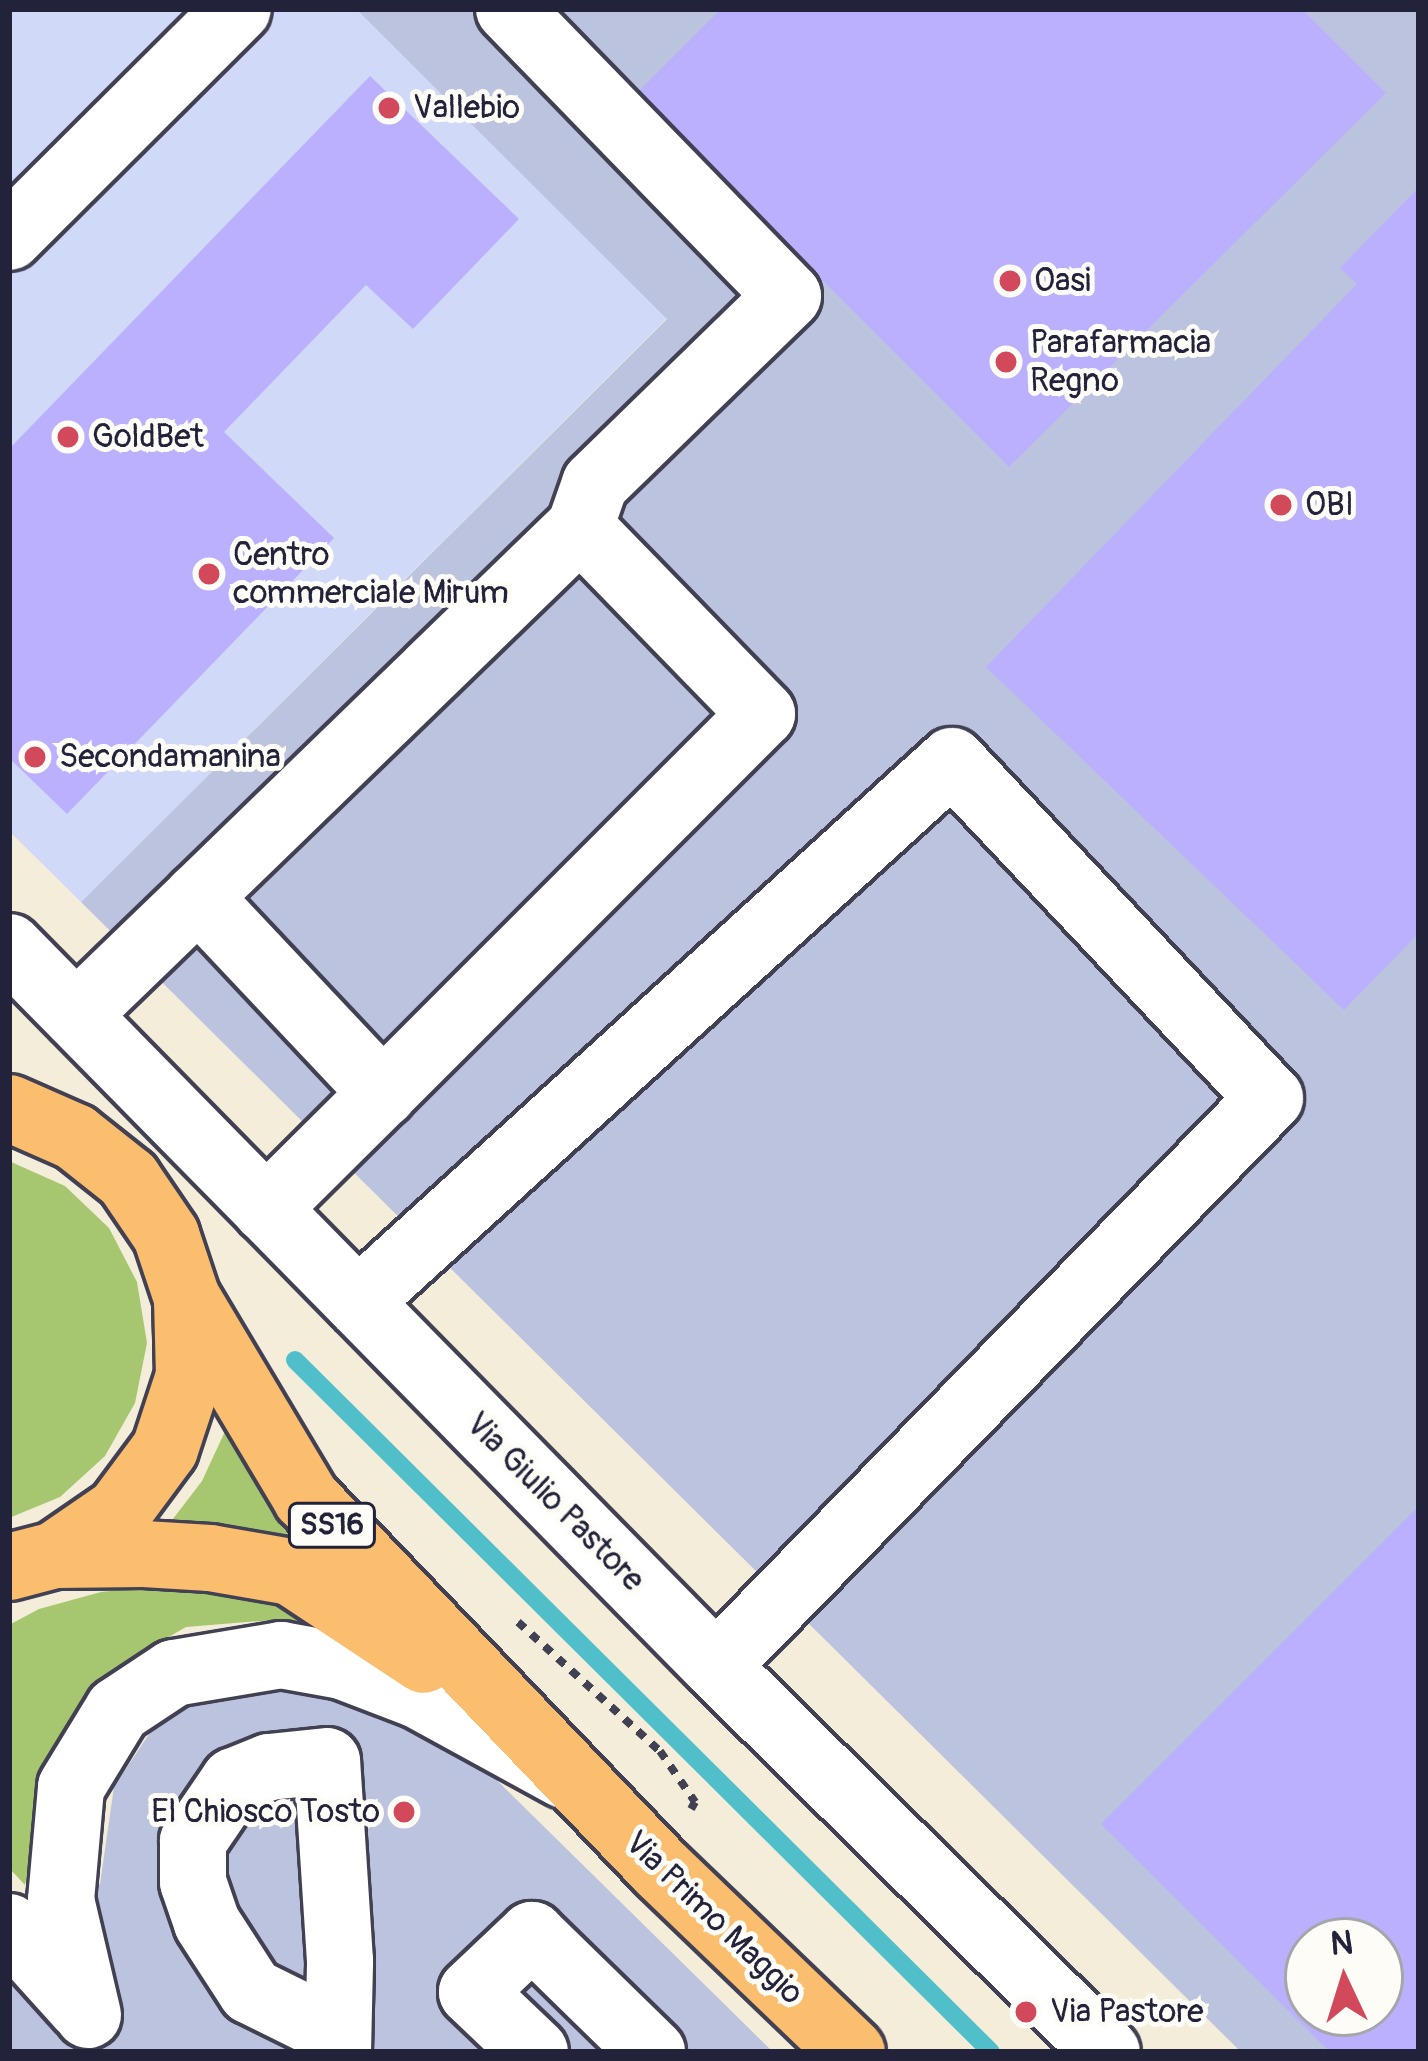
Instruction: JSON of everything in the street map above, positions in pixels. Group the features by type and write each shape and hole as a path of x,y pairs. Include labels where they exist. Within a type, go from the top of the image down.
{"main road":[{"name":"Via Primo Maggio","path":"11,1110 75,1137 128,1179 166,1235 188,1298 306,1498 662,1870 852,2052"},
{"name":"Via Primo Maggio","path":"32,1561 118,1511 165,1449 189,1376 188,1298"},
{"name":"Via Primo Maggio","path":"32,1561 210,1558 290,1572 518,1722"}],"street":[{"path":"9,237 238,9"},
{"path":"76,1015 580,527 595,484 788,296 509,9"},
{"path":"266,1208 762,714 580,527"},
{"path":"358,1302 952,761 1270,1098 716,1666"},
{"path":"199,897 383,1093"},
{"name":"Via Giulio Pastore","path":"9,946 716,1666 1107,2052"},
{"name":"Via Primo Maggio","path":"98,2033 61,1900 71,1787 118,1710 174,1673 281,1655 342,1666 418,1696 577,1782"},
{"name":"Via Primo Maggio","path":"9,1927 98,2033"},
{"path":"535,2052 472,1992 532,1935 652,2052"}],"path":[{"path":"502,1607 660,1751 694,1802 662,1870"}],"shaded area":[{"name":"Centro commerciale Mirum","path":"9,9 356,9 667,318 81,902 9,831"},
{"path":"356,9 1419,9 1419,2052 1241,2052 81,902 667,319"},
{"path":"249,1677 353,1693 457,1741 773,2052 9,2052 9,1920 100,1884 114,1787 159,1719"}],"green space":[{"path":"9,1161 65,1186 109,1228 137,1282 147,1343 135,1403 105,1456 60,1497 9,1518"},
{"path":"227,1427 333,1557 163,1532 202,1481"},
{"path":"189,1582 298,1601 327,1626 273,1620 186,1627 113,1669 85,1698 61,1736 43,1779 25,1885 9,1868 9,1625 39,1609 101,1592"}],"building":[{"name":"Oasi","path":"721,9 1302,9 1386,93 1009,467 636,94"},
{"path":"370,76 519,219 413,329 366,285 224,432 334,538 67,814 9,758 9,449"},
{"name":"OBI","path":"1419,187 1419,933 1344,1010 986,667 1357,284 1340,268"},
{"path":"1419,1506 1419,2052 1330,2052 1315,2037 1404,2037 1404,1917 1284,1917 1284,2006 1101,1824"}],"waterway":[{"path":"295,1360 991,2052"}],"place":[{"name":"Vallebio","path":"389,108"},
{"name":"Oasi","path":"1010,281"},
{"name":"Parafarmacia Regno","path":"1006,362"},
{"name":"GoldBet","path":"68,437"},
{"name":"OBI","path":"1281,505"},
{"name":"Centro commerciale Mirum","path":"209,574"},
{"name":"Secondamanina","path":"35,757"},
{"name":"El Chiosco Tosto","path":"404,1812"},
{"name":"Via Pastore","path":"1026,2012"}]}
